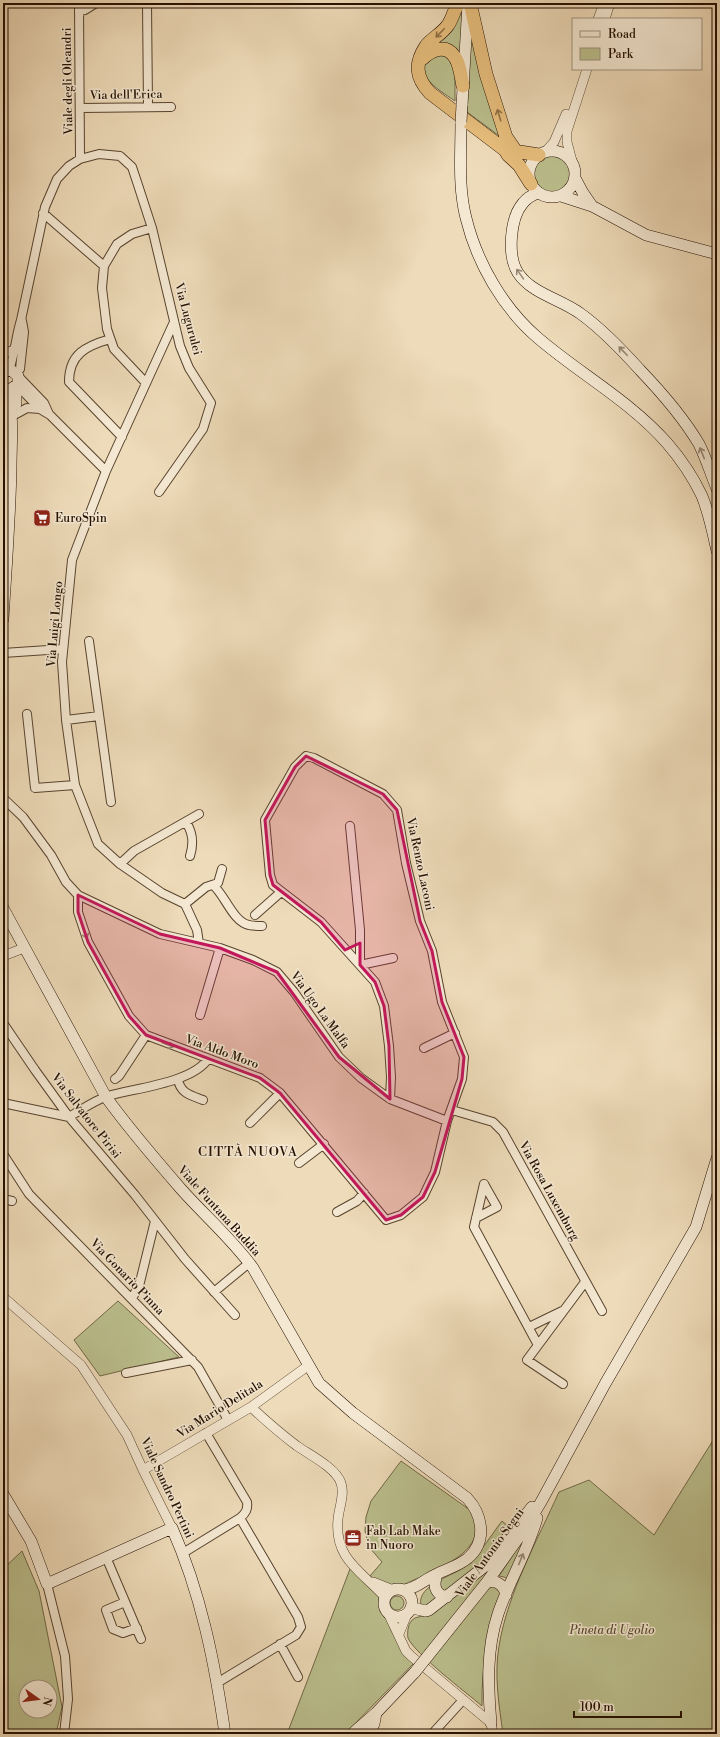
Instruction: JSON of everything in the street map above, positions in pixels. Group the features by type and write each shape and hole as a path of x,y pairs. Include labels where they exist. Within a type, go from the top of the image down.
{"highway":[{"path":"459,3 449,24 440,35 427,46 419,62 418,73 421,84 430,93 510,150 522,153 542,153"},
{"path":"469,3 486,74 510,150 508,155 519,165 534,188"},
{"path":"419,62 432,51 438,49 447,50 454,55 457,60 463,86"}],"main road":[{"path":"469,3 461,122 460,178 464,209 476,248 491,280 512,310 538,338 643,418 667,443 686,468 702,496 717,551"},
{"path":"576,178 571,189 561,196 549,198 534,188 529,171 534,159 542,153 555,151 563,153 572,161 576,178 583,193 592,206"},
{"path":"534,188 529,197 522,203 512,228 512,258 517,271 526,282 580,313 621,349 670,402 699,444 717,489"},
{"path":"561,196 592,206 646,236 717,254"},
{"path":"8,430 16,414 10,377"},
{"path":"3,619 8,430 11,402 10,377"},
{"name":"Viale Funtana Buddia","path":"3,908 106,1097 125,1123 181,1189 241,1252 249,1263 319,1383 332,1396 473,1505 481,1523 481,1535 477,1547 469,1558 429,1582 411,1607"},
{"name":"Viale Antonio Segni","path":"352,1734 415,1672 487,1582 524,1530 541,1502 605,1384 696,1227 717,1158"},
{"path":"3,1494 31,1541 47,1584 172,1528"},
{"path":"492,1729 488,1690 489,1662 498,1615 536,1523 541,1502"},
{"path":"411,1607 405,1590 393,1590 387,1594 384,1602 388,1613 396,1617 411,1607 426,1611 447,1597 484,1567 529,1509 541,1502"},
{"name":"Viale Sandro Pertini","path":"172,1528 183,1553 201,1608 225,1734"},
{"name":"Viale Funtana Buddia","path":"405,1590 413,1588 434,1575 452,1568"},
{"path":"436,1578 434,1583 436,1591 442,1596 447,1597"},
{"path":"487,1582 492,1581 500,1583 503,1586 506,1595"},
{"path":"368,1734 374,1724 372,1716"},
{"name":"Viale Antonio Segni","path":"358,1734 372,1716"}],"street":[{"path":"79,7 85,10 96,3"},
{"path":"147,3 148,107"},
{"path":"598,18 604,3"},
{"path":"605,18 610,3"},
{"name":"Viale degli Oleandri","path":"79,7 81,108 80,159"},
{"path":"542,153 554,142 581,70"},
{"path":"572,161 567,142 567,131 587,70"},
{"name":"Via dell'Erica","path":"81,108 171,107"},
{"name":"Via Lugurulei","path":"10,377 17,333 43,213 56,179 69,166 80,159 99,154 120,156 132,167 152,228 180,346 189,368 211,403 203,428 159,492"},
{"path":"43,213 104,266"},
{"path":"146,383 114,349 107,329 102,288 104,266 117,244 132,234 152,228"},
{"name":"Via Lugurulei","path":"10,377 20,369 24,332 21,320"},
{"name":"Via Luigi Longo","path":"174,322 106,471 72,560 62,662 66,720 75,785 98,844 120,864 162,893 185,904"},
{"path":"110,339 92,344 77,355 69,370 69,382 122,437"},
{"path":"3,354 15,349"},
{"path":"10,377 40,409 49,415 106,471"},
{"path":"10,377 44,403 49,415"},
{"path":"16,414 27,408 40,409"},
{"path":"89,641 111,802"},
{"path":"3,653 63,649"},
{"path":"27,714 35,788 75,785"},
{"path":"66,720 100,716"},
{"name":"Via Renzo Laconi","path":"390,1099 390,1053 384,1006 374,982 321,922 273,885 270,875 265,820 295,767 306,756 314,758 383,794 397,810 406,863 420,921 432,951 442,1002 455,1033"},
{"name":"Via Ugo La Malfa","path":"3,798 23,817 51,855 66,882 78,895 160,934 220,948 253,960 277,972 294,992 339,1057 361,1078 390,1099 447,1121"},
{"path":"120,864 134,851 199,814"},
{"path":"186,822 192,830 193,839 190,856"},
{"path":"350,826 360,937 360,965 393,958"},
{"path":"199,943 198,930 185,904 206,887 218,883 222,869"},
{"path":"213,885 219,890 229,908 240,920 248,925 262,926"},
{"path":"255,915 281,892"},
{"name":"Via Aldo Moro","path":"78,895 78,912 88,942 129,1016 146,1035 208,1059 232,1066 260,1078 280,1093 386,1220 401,1215 423,1197 435,1172 447,1121"},
{"path":"345,950 354,946 360,937"},
{"path":"3,956 24,948"},
{"path":"200,1015 220,948"},
{"name":"Via Salvatore Pirisi","path":"3,1023 69,1117 185,1259 235,1315"},
{"path":"424,1048 455,1033 464,1057 462,1079 447,1121"},
{"path":"115,1079 119,1076 146,1035"},
{"path":"3,1103 69,1117 106,1097 178,1079 204,1066 208,1059"},
{"path":"178,1079 184,1093 202,1100"},
{"path":"250,1123 280,1093"},
{"name":"Via Rosa Luxemburg","path":"452,1110 493,1122 503,1132 602,1311"},
{"path":"300,1163 324,1144"},
{"name":"Via Gonario Pinna","path":"3,1154 29,1194 198,1367 228,1420"},
{"path":"476,1218 497,1207 484,1184 476,1218 474,1227 538,1345"},
{"path":"337,1212 364,1194"},
{"path":"3,1199 12,1201"},
{"path":"132,1299 140,1282 155,1221"},
{"path":"214,1292 249,1263"},
{"path":"563,1384 527,1360 586,1282"},
{"name":"Viale Sandro Pertini","path":"3,1297 81,1365 127,1435 172,1528"},
{"path":"529,1327 565,1310"},
{"path":"126,1373 192,1360"},
{"name":"Via Mario Delitala","path":"143,1470 251,1407 309,1365"},
{"path":"251,1407 276,1429 337,1475 341,1483 342,1492 338,1520 341,1550 351,1565 384,1596 384,1602"},
{"path":"183,1553 240,1518 246,1512 247,1502 206,1433"},
{"path":"216,1683 296,1635 301,1627 298,1617 240,1518"},
{"path":"106,1557 141,1639"},
{"path":"368,1580 393,1590"},
{"path":"47,1584 65,1656 68,1699 64,1734"},
{"path":"125,1602 106,1610 113,1629 123,1633 137,1628"},
{"name":"Viale Funtana Buddia","path":"399,1634 411,1607"},
{"path":"388,1613 411,1656 463,1700 492,1729"},
{"path":"280,1644 298,1677"},
{"path":"432,1734 463,1700"}],"highlighted area":[{"path":"306,756 383,794 397,810 420,921 432,951 442,1002 464,1057 462,1079 435,1172 423,1197 401,1215 386,1220 280,1093 260,1078 146,1035 129,1016 88,942 78,912 78,895 160,934 220,948 277,972 339,1057 390,1099 389,1046 384,1006 375,982 360,965 360,943 345,950 321,922 273,885 270,875 265,820 295,767"}],"green space":[{"path":"460,7 462,10 461,55 439,47 438,41"},
{"path":"470,33 502,138 467,112"},
{"path":"434,55 447,56 455,71 455,101 433,85 425,75 425,64"},
{"path":"552,156 562,159 567,164 570,174 567,184 562,189 552,192 542,189 537,184 534,174 537,164 542,159"},
{"path":"118,1301 179,1357 100,1376 74,1340"},
{"name":"Pineta di Ugolio","path":"717,1434 717,1734 503,1734 497,1668 503,1626 516,1586 559,1492 589,1480 654,1535"},
{"path":"401,1461 470,1510 476,1525 474,1537 468,1548 457,1558 403,1585 394,1585 386,1584 370,1576 382,1562 369,1547 365,1531 366,1517 371,1501"},
{"path":"502,1521 509,1527 484,1560 427,1607 421,1605 421,1598 430,1586 462,1569 472,1561"},
{"path":"523,1540 525,1541 509,1580 499,1576"},
{"path":"22,1551 39,1591 56,1679 18,1679 18,1719 58,1719 58,1687 62,1707 56,1734 3,1734 3,1569"},
{"path":"498,1556 494,1586 501,1592 490,1634 485,1662 482,1706 420,1654 408,1638 408,1630 409,1624 412,1620 434,1613"},
{"path":"350,1569 379,1595 391,1630 398,1643 414,1663 345,1734 287,1734"},
{"path":"394,1596 400,1596 404,1600 404,1606 400,1610 394,1610 390,1606 390,1600"}],"place":[{"name":"EuroSpin","path":"42,518"},
{"name":"Fab Lab Make in Nuoro","path":"353,1538"}],"district":[{"name":"CITTÀ NUOVA","path":"248,1152"}]}
